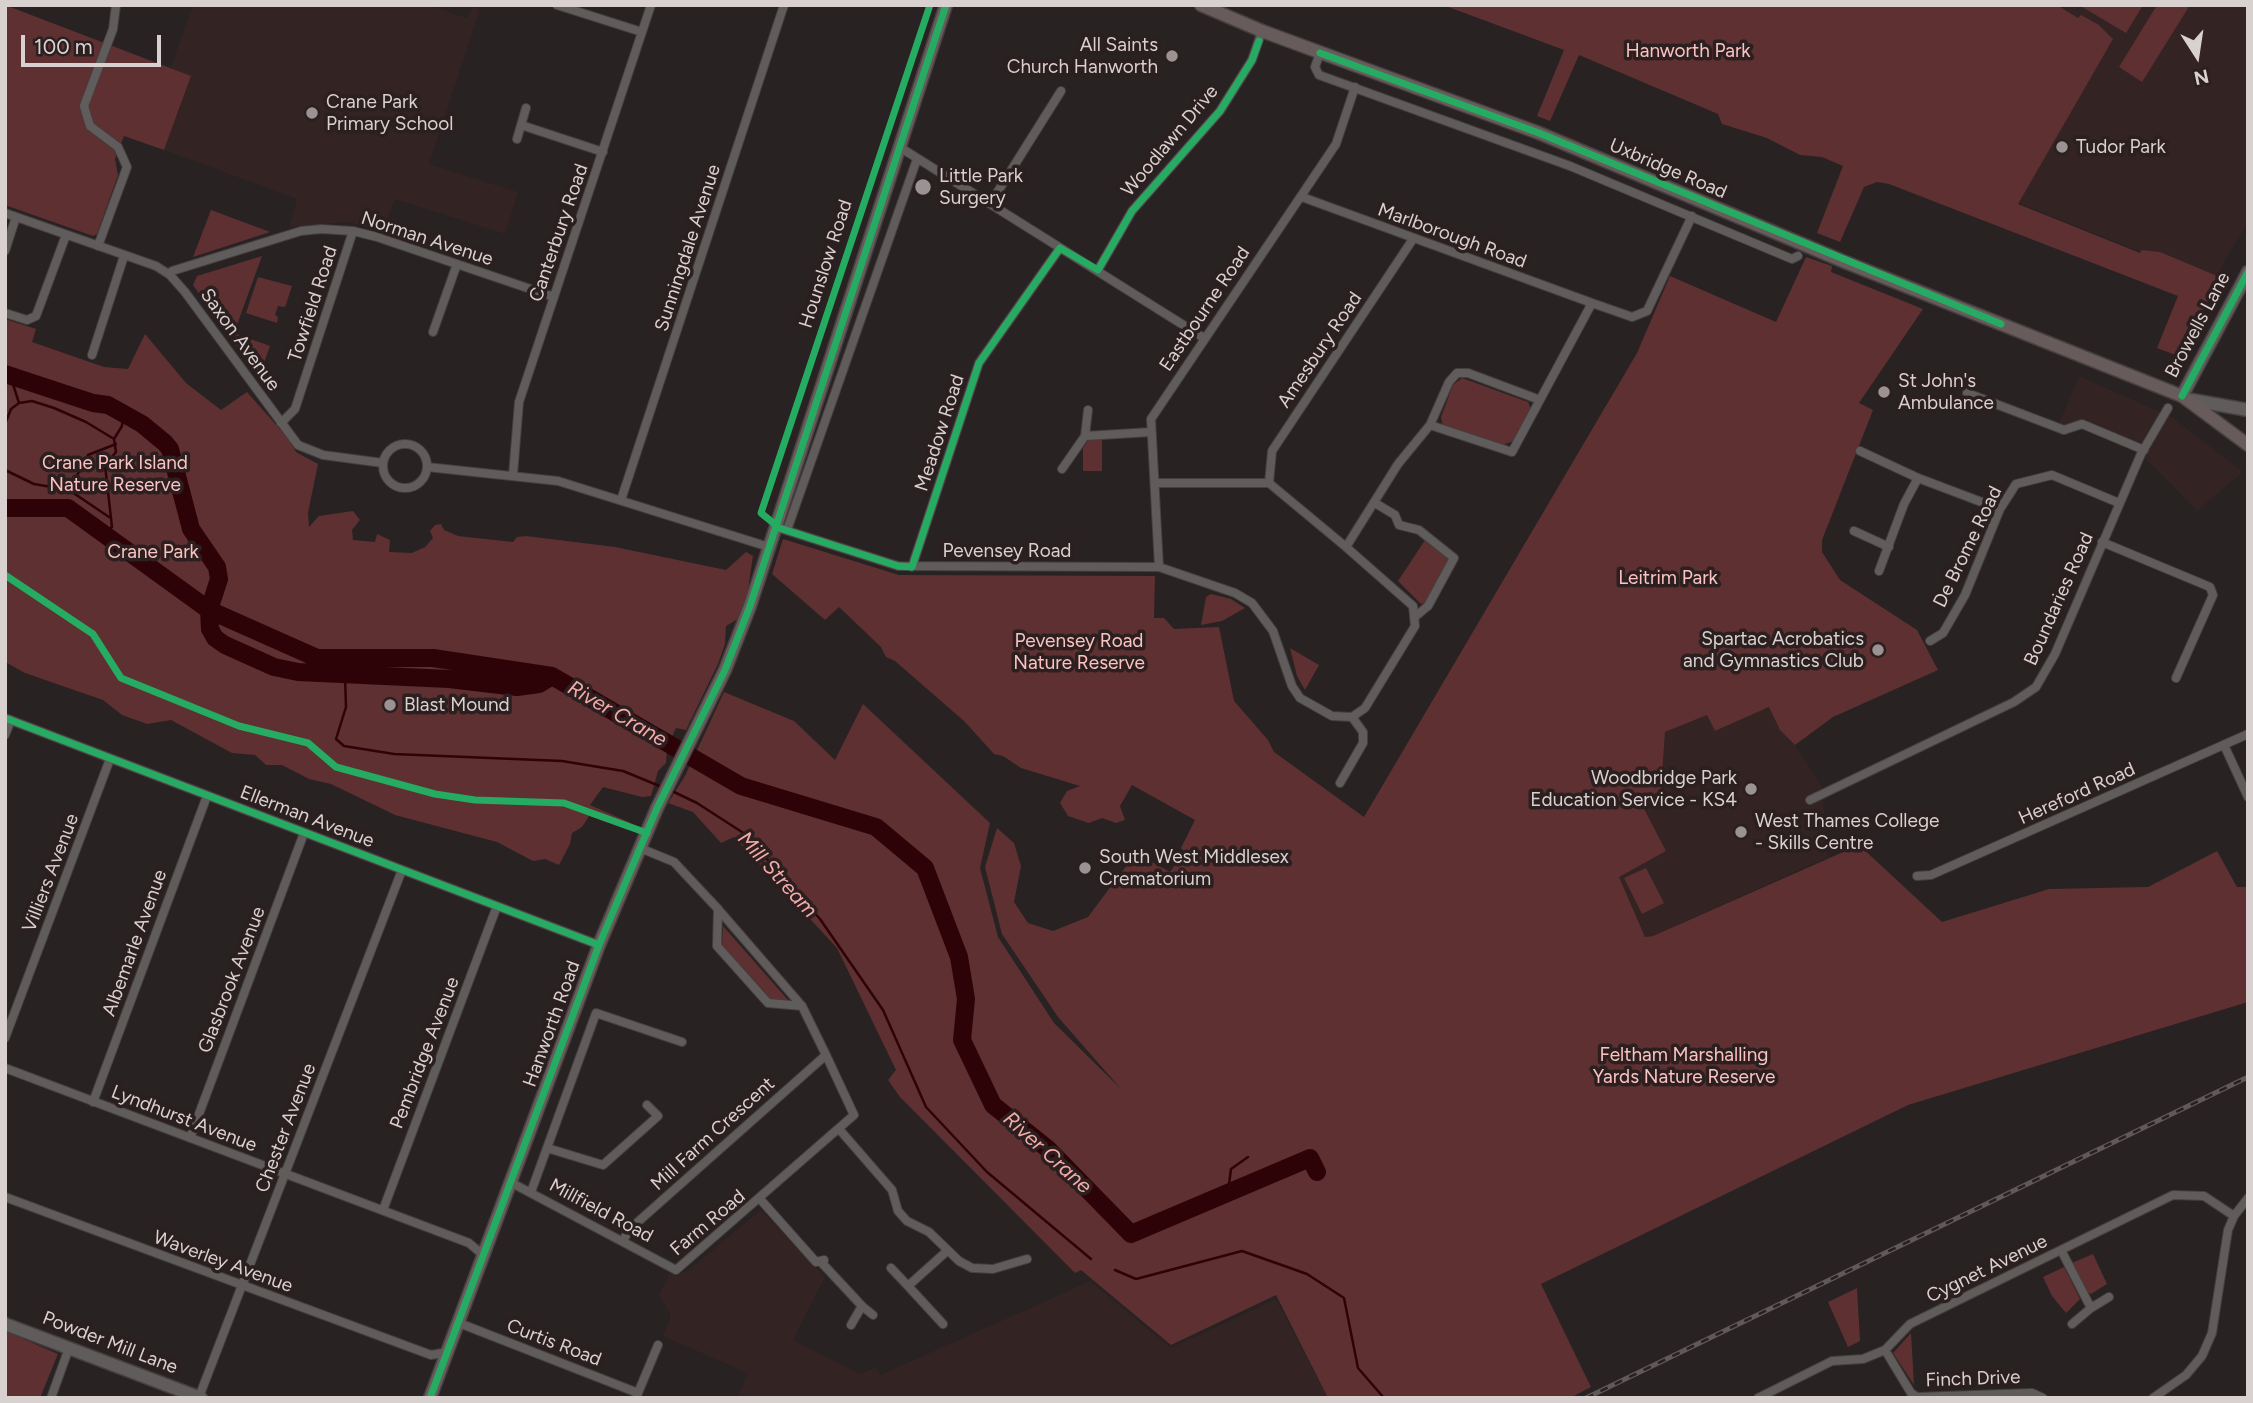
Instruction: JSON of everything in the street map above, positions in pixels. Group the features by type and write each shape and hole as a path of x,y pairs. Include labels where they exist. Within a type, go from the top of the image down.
{"main road":[{"name":"Hounslow Road","path":"725,670 769,547 781,529 946,5"},
{"name":"Uxbridge Road","path":"1201,5 1262,32 1539,133 1845,261 2187,398 2247,443"},
{"name":"Hanworth Road","path":"430,1398 598,945 679,762 725,670"}],"street":[{"path":"98,246 127,167 118,147 90,126 84,106 113,29 116,5"},
{"path":"557,5 642,32"},
{"name":"Canterbury Road","path":"513,475 519,402 651,5"},
{"name":"Sunningdale Avenue","path":"621,500 784,5"},
{"name":"Woodlawn Drive","path":"1098,270 1132,211 1220,111 1252,60 1262,32"},
{"name":"Uxbridge Road","path":"1320,52 1315,67 1319,75 1570,166 1792,259 1798,256"},
{"name":"Eastbourne Road","path":"1159,567 1151,419 1336,144 1354,87"},
{"path":"990,204 1061,91"},
{"path":"517,139 526,108"},
{"path":"521,125 603,152"},
{"path":"901,148 1204,338"},
{"path":"781,529 917,159"},
{"name":"Marlborough Road","path":"1301,197 1632,317 1647,311 1692,216"},
{"name":"Saxon Avenue","path":"5,213 156,267 170,275 298,445 312,453 383,463"},
{"path":"5,251 16,217"},
{"name":"Norman Avenue","path":"170,275 172,271 301,231 353,231 554,297"},
{"name":"Towfield Road","path":"281,423 295,409 353,231"},
{"path":"5,313 27,320 36,316 66,235"},
{"name":"Amesbury Road","path":"1269,483 1272,452 1413,239"},
{"name":"Meadow Road","path":"912,567 979,363 1060,248"},
{"path":"92,355 124,256"},
{"path":"433,332 457,264"},
{"name":"Browells Lane","path":"2187,398 2248,272"},
{"path":"1507,461 1592,303"},
{"path":"1346,547 1398,464 1430,425 1449,382 1457,373 1468,373 1540,400"},
{"path":"1967,393 2064,430 2082,424 2144,450"},
{"path":"2187,398 2248,410"},
{"name":"Boundaries Road","path":"1810,800 2014,702 2036,687 2055,654 2144,450 2168,408"},
{"path":"1062,469 1085,436 1088,410"},
{"path":"1430,425 1512,452"},
{"path":"1085,436 1151,432"},
{"path":"411,444 423,452 427,467 416,485 403,488 385,477 383,463 389,449 396,445 411,444"},
{"path":"1860,451 1918,478 2000,509"},
{"path":"427,467 558,481 769,547"},
{"name":"De Brome Road","path":"1930,641 1943,633 1965,595 2000,509 2016,484 2052,475 2119,503"},
{"path":"1879,570 1904,504 1918,478"},
{"path":"1155,483 1269,483 1412,606 1416,615 1415,626 1365,708 1352,717 1363,732 1363,743 1340,783"},
{"path":"1376,503 1395,515 1399,526 1419,530 1454,558 1428,606 1416,615"},
{"name":"Pevensey Road","path":"781,529 898,566 1159,567 1235,593 1252,603 1273,631 1292,686 1300,698 1332,716 1352,717"},
{"path":"1854,531 1889,547"},
{"path":"2102,542 2210,587 2213,595 2176,678"},
{"path":"1943,633 1949,643"},
{"path":"5,735 8,719"},
{"name":"Ellerman Avenue","path":"8,719 598,945"},
{"name":"Hereford Road","path":"1917,876 1931,875 2248,734"},
{"path":"2224,745 2248,797"},
{"name":"Villiers Avenue","path":"5,1038 110,759"},
{"name":"Albemarle Avenue","path":"93,1102 207,796"},
{"name":"Glasbrook Avenue","path":"190,1138 304,833"},
{"path":"640,848 674,862 718,909 802,1006 826,1055"},
{"name":"Chester Avenue","path":"197,1397 286,1175 401,870"},
{"name":"Pembridge Avenue","path":"383,1210 497,906"},
{"path":"718,909 717,946 768,1003 802,1006"},
{"name":"Hanworth Road","path":"531,1192 596,1013 682,1042"},
{"name":"Farm Road","path":"676,1270 854,1115 826,1055"},
{"name":"Mill Farm Crescent","path":"623,1240 631,1228 826,1055"},
{"name":"Lyndhurst Avenue","path":"5,1068 469,1243 484,1255"},
{"path":"547,1148 603,1165 658,1116 647,1105"},
{"path":"839,1129 892,1190 898,1211 906,1221 929,1232 947,1251 972,1268 993,1269 1027,1259"},
{"name":"Millfield Road","path":"510,1182 676,1270"},
{"name":"Cygnet Avenue","path":"1758,1398 1832,1361 1863,1359 1885,1350 1910,1324 2180,1193 2210,1199 2234,1216"},
{"name":"Waverley Avenue","path":"5,1196 431,1355"},
{"path":"2153,1398 2186,1375 2202,1356 2212,1334 2228,1230 2234,1216 2248,1198"},
{"name":"Farm Road","path":"760,1199 816,1262 823,1261 873,1315"},
{"name":"Lyndhurst Avenue","path":"469,1243 489,1240"},
{"path":"2061,1250 2091,1308"},
{"path":"908,1286 947,1251"},
{"path":"891,1268 943,1324"},
{"path":"2072,1324 2109,1297"},
{"path":"851,1325 862,1306"},
{"name":"Curtis Road","path":"459,1323 637,1395 658,1345"},
{"name":"Powder Mill Lane","path":"5,1324 197,1397"},
{"path":"51,1398 69,1348"},
{"name":"Finch Drive","path":"1885,1350 1911,1393 1917,1397 2032,1393 2043,1398"},
{"path":"441,1370 431,1355 448,1352"}],"shaded area":[{"name":"Crane Park Primary School","path":"193,5 429,5 467,18 472,6 480,9 429,164 518,192 505,234 395,199 383,230 347,222 289,227 297,199 164,150 191,77 170,69"},
{"name":"Tudor Park","path":"1772,5 2248,5 2248,223 2224,262 2216,282 1736,90"},
{"path":"2079,376 2172,417 2243,472 2197,511 2141,454 2144,450 2082,424 2057,428"},
{"name":"West Thames College - Skills Centre","path":"1769,707 1780,730 1795,745 1822,787 1828,857 1653,936 1645,937 1618,876 1666,851 1640,801 1661,791 1665,732 1707,715 1715,731"},
{"path":"761,1210 825,1277 793,1340 861,1374 876,1367 880,1375 1090,1281 1171,1348 1276,1299 1328,1398 737,1398 749,1371 747,1373 663,1336 671,1315 659,1295 669,1273 677,1276 691,1268"}],"green space":[{"path":"5,5 191,76 164,150 124,136 115,159 118,175 97,234 93,236 5,205"},
{"name":"Hanworth Park","path":"1443,5 2057,5 2078,18 2081,15 2099,25 2113,39 2018,204 2140,253 2142,250 2160,252 2222,278 2216,285 2181,357 2157,348 2178,296 1889,184 1877,182 1864,187 1840,242 1817,233 1843,166 1822,157 1800,155 1767,138 1722,124 1718,114 1579,55 1550,121 1537,116 1564,50"},
{"path":"2079,5 2143,5 2126,33"},
{"path":"2157,5 2190,5 2142,82 2119,67"},
{"path":"211,210 270,232 193,257"},
{"path":"262,256 234,333 270,346 261,371 257,374 193,285 197,276"},
{"name":"Leitrim Park","path":"1806,257 1832,266 1831,272 1923,309 1859,403 1873,410 1822,540 1822,552 1840,580 1917,630 1938,670 1833,717 1795,745 1780,730 1769,707 1715,731 1707,715 1665,732 1661,791 1640,801 1666,851 1619,877 1645,937 1653,936 1859,845 1942,922 2049,889 2148,887 2217,851 2237,887 2248,887 2248,1002 1908,1105 1541,1284 1591,1387 1570,1398 1328,1398 1276,1295 1171,1345 1081,1270 1075,1273 900,1097 888,1080 896,1070 837,948 734,837 721,843 693,812 668,803 685,776 724,692 794,721 835,760 863,704 990,823 980,868 998,937 1054,1023 1121,1089 1058,1017 1002,934 985,867 997,828 1014,843 1021,866 1014,902 1028,923 1053,931 1088,917 1136,853 1170,872 1184,851 1181,848 1195,820 1132,785 1120,806 1125,820 1116,823 1102,818 1089,823 1068,816 1060,803 1067,791 1080,786 1021,768 1003,756 994,754 964,721 895,661 886,657 881,647 839,607 825,620 772,574 783,539 899,575 1155,576 1154,618 1164,618 1174,629 1219,627 1234,701 1268,740 1274,752 1364,817 1637,353 1670,276 1776,322"},
{"path":"258,277 292,286 285,307 278,306 275,315 278,317 277,323 246,313"},
{"name":"Crane Park","path":"5,319 36,329 32,342 104,367 128,369 145,334 186,383 221,410 247,392 287,437 296,452 318,464 308,513 309,527 319,516 353,511 360,520 352,530 353,540 375,542 377,534 390,540 389,552 412,553 425,547 433,538 430,531 435,525 441,524 444,530 458,536 513,542 517,537 526,536 615,547 726,570 746,552 753,556 747,596 738,619 726,626 725,644 718,664 686,730 676,728 667,748 666,763 658,771 651,796 642,797 603,787 590,805 631,823 628,830 589,816 582,827 572,833 570,844 559,865 545,859 533,861 497,842 395,815 331,784 309,779 282,765 266,765 255,755 232,753 171,720 147,724 122,715 103,700 25,673 7,663"},
{"path":"1462,378 1528,402 1531,409 1514,441 1502,445 1443,426 1441,417 1453,385"},
{"path":"1089,439 1102,439 1102,471 1083,471 1083,448"},
{"path":"1425,540 1451,560 1426,603 1421,604 1398,581"},
{"path":"1211,594 1231,599 1245,608 1222,621 1201,625 1206,597"},
{"path":"1290,648 1319,665 1305,690 1297,676"},
{"path":"1646,868 1664,903 1642,914 1624,878"},
{"path":"723,926 788,1000 771,999 722,945"},
{"path":"2093,1254 2107,1284 2091,1294 2087,1292 2072,1263"},
{"path":"2064,1267 2080,1299 2066,1313 2052,1296 2043,1277"},
{"path":"1857,1288 1860,1341 1848,1347 1828,1302"},
{"path":"5,1331 58,1354 40,1398 5,1398"},
{"path":"1911,1333 1914,1385 1893,1353"}],"waterway":[{"name":"River Crane","path":"5,374 93,403 108,405 142,424 170,449 191,529 217,567 219,579 209,610 210,629 215,638 225,645 274,667 298,672 449,679 517,687 539,684 552,676"},
{"path":"5,424 11,409 19,403 10,375"},
{"path":"19,403 32,401 54,408 86,422 114,439"},
{"path":"108,530 112,527 105,465 116,452 114,439 122,426 123,413"},
{"path":"69,490 88,455 116,444"},
{"path":"5,470 34,484 69,490 109,517"},
{"name":"River Crane","path":"5,508 68,508 209,610 317,658 433,658 552,676 741,786 876,827 925,868 959,957 966,999 962,1040 993,1105 1048,1149 1131,1234 1310,1158 1317,1172"},
{"name":"Mill Stream","path":"345,676 346,707 336,739 344,746 394,754 562,761 623,771 662,787"},
{"name":"Mill Stream","path":"672,791 697,803 745,834 820,919 883,1010 926,1107 987,1172 1091,1259"},
{"path":"1228,1192 1231,1169 1248,1157"},
{"name":"Mill Stream","path":"1115,1270 1136,1279 1242,1251 1307,1274 1344,1298 1358,1368 1384,1398"}],"railway":[{"path":"1586,1398 2248,1077"}],"cycle path":[{"path":"777,526 761,513 930,5"},
{"path":"430,1398 599,945 657,808 725,670 750,606 946,5"},
{"path":"776,527 898,566 912,567 979,363 1060,248 1098,270 1132,211 1220,111 1252,60 1259,41"},
{"path":"1320,53 1539,133 2001,324"},
{"path":"2182,396 2248,272"},
{"path":"5,575 93,634 121,678 239,726 308,743 336,767 435,794 475,800 564,803 647,833"},
{"path":"5,718 599,945"}],"place":[{"name":"All Saints Church Hanworth","path":"1172,56"},
{"name":"Crane Park Primary School","path":"312,113"},
{"name":"Tudor Park","path":"2062,147"},
{"name":"Little Park Surgery","path":"923,187"},
{"name":"St John's Ambulance","path":"1884,392"},
{"name":"Spartac Acrobatics and Gymnastics Club","path":"1878,650"},
{"name":"Blast Mound","path":"390,705"},
{"name":"Woodbridge Park Education Service - KS4","path":"1751,789"},
{"name":"West Thames College - Skills Centre","path":"1741,832"},
{"name":"South West Middlesex Crematorium","path":"1085,868"}],"park label":[{"name":"Crane Park Island Nature Reserve","path":"115,474"},
{"name":"Pevensey Road Nature Reserve","path":"1079,652"},
{"name":"Feltham Marshalling Yards Nature Reserve","path":"1684,1066"}]}
